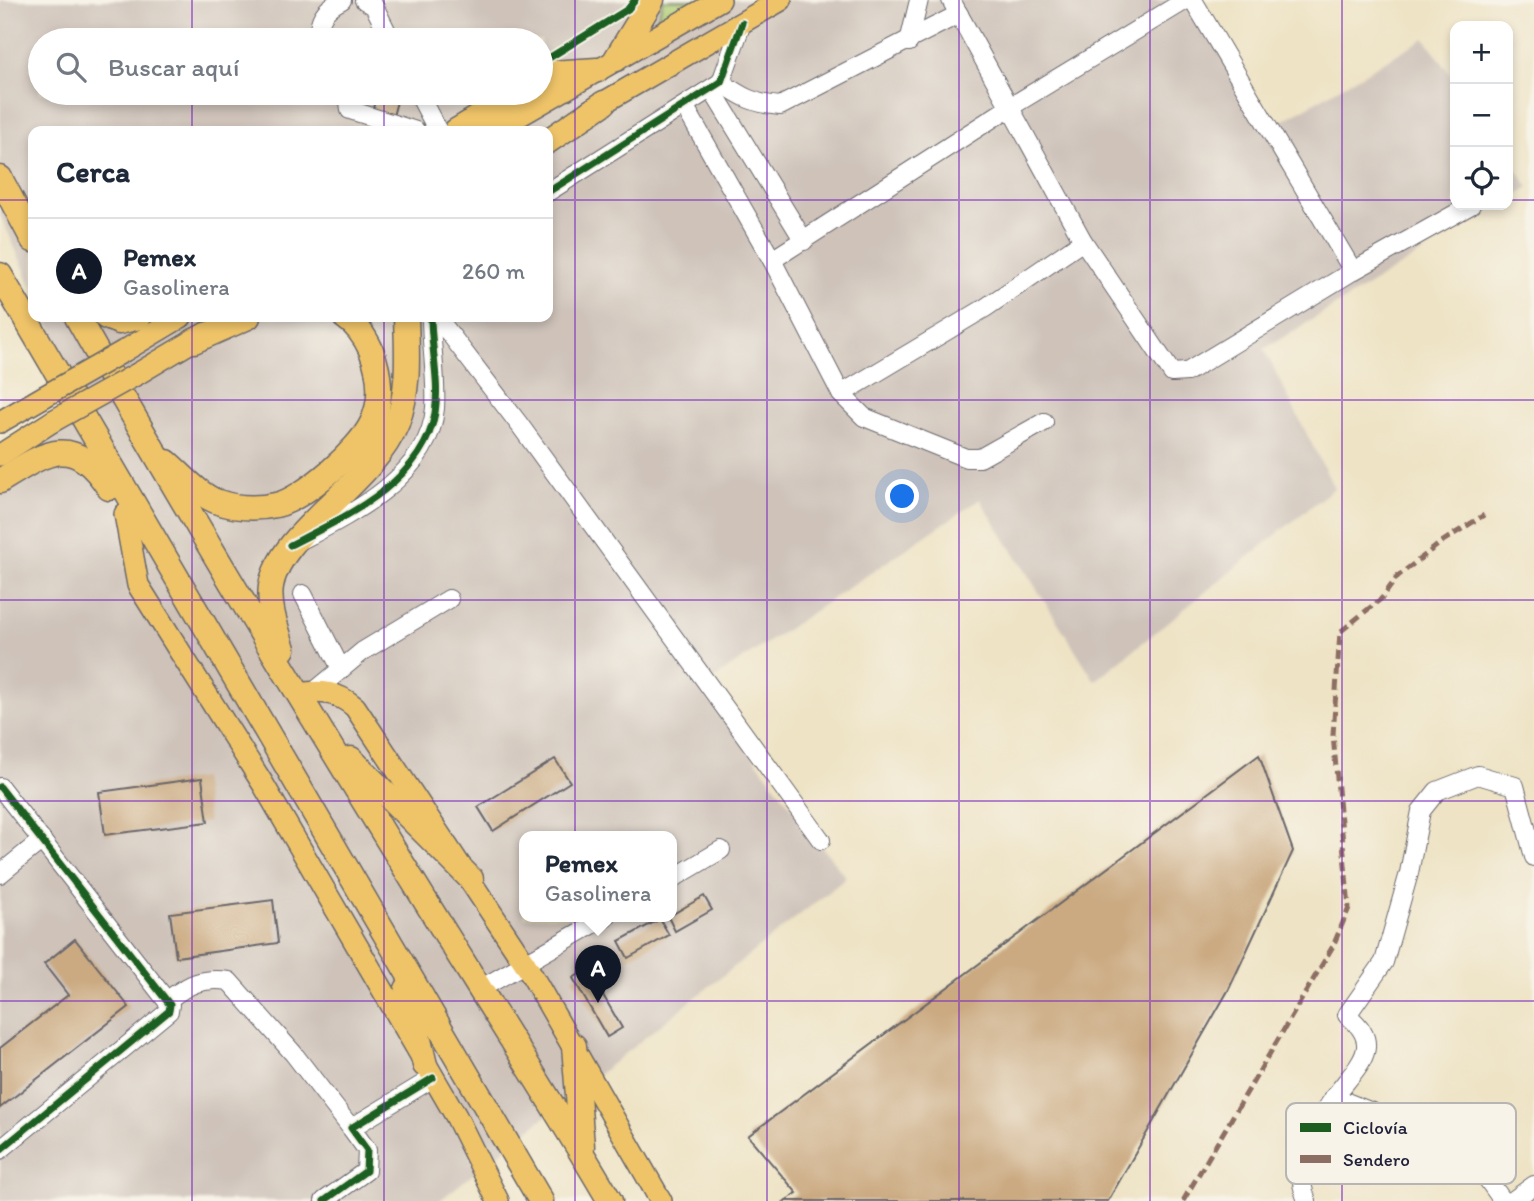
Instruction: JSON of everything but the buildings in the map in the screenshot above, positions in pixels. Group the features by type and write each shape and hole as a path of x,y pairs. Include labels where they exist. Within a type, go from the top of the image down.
{"highway":[{"path":"553,74 606,64 652,0"},
{"path":"553,138 604,103"},
{"path":"464,126 499,105"},
{"path":"0,178 28,231"},
{"path":"0,275 7,293 194,606 541,1201"},
{"path":"80,322 152,450 302,689 323,731 610,1201"},
{"path":"194,341 237,322"},
{"path":"152,450 215,502 244,508 278,505 316,482 335,469 361,439 372,422 379,398 379,371 366,340 350,322"},
{"path":"302,689 271,601 275,570 290,545 364,474 396,425 404,402 407,374 406,322"},
{"path":"0,481 46,454 76,454 98,471 171,586 194,606"},
{"path":"323,731 471,880"},
{"path":"402,964 429,1071"},
{"path":"573,1046 583,1153"}],"main road":[{"path":"553,95 720,0"},
{"path":"553,132 781,0"},
{"path":"501,126 537,105"},
{"path":"0,422 173,322"},
{"path":"0,455 53,421 226,322"},
{"path":"125,514 138,585 263,784 429,1071 498,1201"},
{"path":"302,689 339,694 355,707 526,965 661,1201"}],"street":[{"path":"317,28 325,10 342,0"},
{"path":"364,0 374,6 385,28"},
{"path":"909,42 919,0"},
{"path":"772,260 1010,107 1186,0"},
{"path":"1193,0 1353,271"},
{"path":"717,86 760,104 780,106 909,42 955,7 1083,240 1172,373 1187,372 1353,271 1462,210"},
{"path":"553,189 717,86 742,23"},
{"path":"717,86 804,241"},
{"path":"349,105 350,110 400,126"},
{"path":"424,105 435,126"},
{"path":"685,107 772,260 842,394 864,417 966,458 980,458 1044,422"},
{"path":"842,394 985,308 1083,240"},
{"path":"290,545 372,499 399,476 419,452 427,438 435,411 431,322"},
{"path":"441,322 519,424 821,840"},
{"path":"303,594 340,667"},
{"path":"302,689 449,599"},
{"path":"1331,1103 1366,1053 1367,1041 1363,1028 1347,1015 1384,962 1409,873 1421,811 1437,791 1479,775 1515,786 1534,857"},
{"path":"0,787 168,1000 169,1011 0,1150"},
{"path":"0,874 42,840"},
{"path":"677,876 721,850"},
{"path":"480,989 598,922"},
{"path":"168,1000 184,986 202,979 229,981 293,1053 367,1150 366,1171 324,1201"},
{"path":"351,1128 429,1071"},
{"path":"1335,1097 1350,1103"},
{"path":"1301,1184 1307,1201"},
{"path":"1491,1184 1503,1201"},
{"path":"1512,1201 1534,1185"}],"shaded area":[{"path":"0,0 1199,0 1274,126 1425,38 1450,74 1450,210 1492,210 1264,349 1334,488 1095,681 980,499 700,688 846,878 439,1201 0,1201 0,460 85,407 48,322 553,322 553,126 28,126 28,278 0,214"},
{"path":"1513,164 1529,187 1513,197"}],"green space":[{"path":"663,0 700,0 650,29"}],"marked path":[{"path":"1183,1201 1333,946 1349,908 1333,735 1340,632 1382,598 1398,576 1443,541 1484,515"}],"cycle path":[{"path":"553,56 628,9 635,0"},
{"path":"553,189 721,82 742,23"},
{"path":"290,545 379,494 415,459 428,437 435,413 431,322"},
{"path":"0,787 170,1005 169,1011 0,1150"},
{"path":"324,1201 366,1171 367,1150 351,1128 433,1078"}],"place":[{"name":"Pemex","path":"598,1003"}]}
